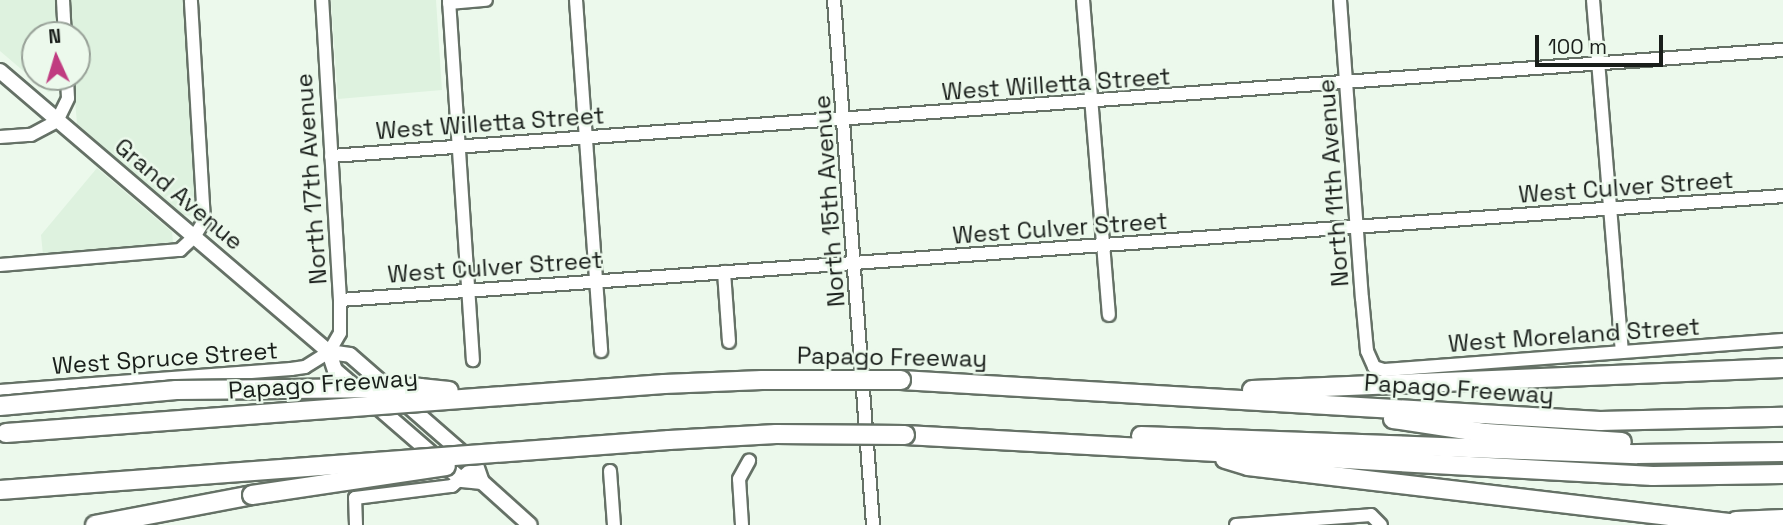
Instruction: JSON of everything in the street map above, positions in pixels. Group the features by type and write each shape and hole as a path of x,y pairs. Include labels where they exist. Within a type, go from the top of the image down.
{"highway":[{"path":"1160,394 1783,366"},
{"name":"Papago Freeway","path":"2,433 719,381 901,380 1600,421 1783,417"},
{"path":"0,406 176,390 419,388 502,395"},
{"path":"1306,404 1451,429 1526,436 1655,444 1783,441"},
{"path":"0,490 724,436 905,435 990,438 1653,476 1783,474"},
{"path":"990,438 1128,435 1637,454 1783,452"},
{"path":"1196,450 1248,466 1746,525"},
{"path":"95,525 268,492 399,476 521,451"},
{"path":"1715,521 1783,519"}],"main road":[{"name":"Grand Avenue","path":"0,71 329,352 335,370 462,480"},
{"name":"Grand Avenue","path":"329,352 350,355 476,465 482,482 530,525"},
{"path":"462,480 482,482"}],"street":[{"path":"63,0 64,21"},
{"path":"0,265 180,250 194,237 204,221 191,0"},
{"name":"North 17th Avenue","path":"322,0 340,300 340,333 329,352"},
{"path":"473,360 449,1 486,0"},
{"path":"576,0 601,351"},
{"name":"North 15th Avenue","path":"834,0 873,525"},
{"path":"1083,0 1109,315"},
{"name":"North 11th Avenue","path":"1340,0 1371,363"},
{"path":"1593,0 1622,352"},
{"name":"West Willetta Street","path":"331,156 1090,103 1783,50"},
{"path":"0,137 31,135 57,121 68,98 68,91"},
{"name":"West Culver Street","path":"340,300 1358,229 1783,196"},
{"path":"724,272 729,342"},
{"name":"West Moreland Street","path":"1371,363 1384,370 1783,340"},
{"name":"West Spruce Street","path":"0,391 298,368 329,352"},
{"path":"742,525 739,479 749,461"},
{"path":"356,525 355,498 452,486 476,465"},
{"path":"610,471 614,525"},
{"path":"1236,525 1371,514 1379,521"}],"shaded area":[{"path":"0,0 55,0 56,21 21,21 21,69 0,51"},
{"path":"70,0 184,0 196,211 194,216 183,215 77,124 74,91 91,91 91,21 71,21"},
{"path":"331,0 436,0 442,90 338,99"},
{"path":"97,168 172,232 173,242 43,255 41,235"}]}
